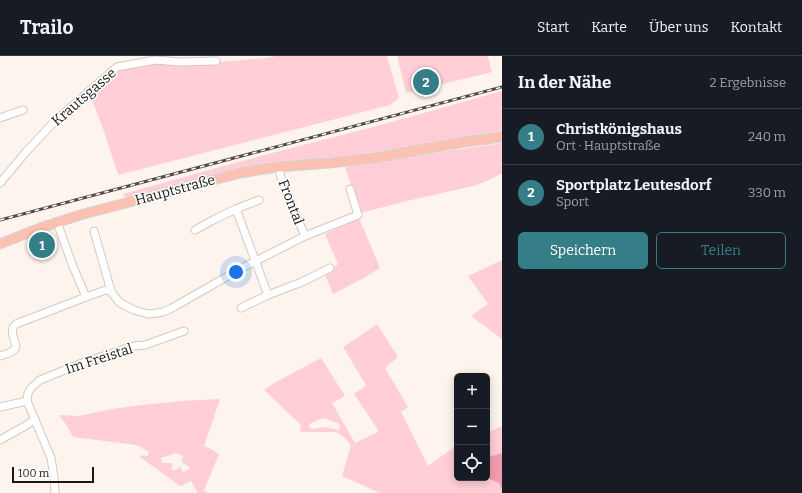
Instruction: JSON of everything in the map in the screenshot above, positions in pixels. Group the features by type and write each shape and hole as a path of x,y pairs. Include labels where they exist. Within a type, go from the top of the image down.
{"main road":[{"name":"Hauptstraße","path":"0,244 57,222 228,175 278,167 390,156 465,142 502,137"}],"street":[{"name":"Krautsgasse","path":"0,184 26,152 53,124 117,67 155,60 181,62 216,61"},
{"path":"0,118 23,110"},
{"name":"Frontal","path":"278,167 305,236"},
{"path":"94,231 111,291 115,297 120,303 134,310 148,314 158,313 172,308 255,261 305,236 358,215 350,189"},
{"path":"195,230 215,219 259,200"},
{"path":"236,210 268,295"},
{"path":"57,222 86,297"},
{"path":"241,308 268,295 302,282 330,268"},
{"path":"0,356 9,354 15,349 16,346 12,329 16,324 106,290 111,291"},
{"name":"Im Freistal","path":"27,401 28,393 31,388 40,380 82,363 134,346 145,345 184,331"},
{"path":"0,407 27,401 51,458 55,493"},
{"path":"0,440 35,419"}],"shaded area":[{"path":"276,56 387,56 399,98 390,105 118,175 90,94 118,68 153,62 208,63"},
{"path":"397,56 488,56 492,72 406,93"},
{"path":"502,91 502,133 354,155 240,168 125,198 123,194 377,126"},
{"path":"502,143 502,173 489,180 477,185 360,213 345,166"},
{"path":"359,218 380,268 333,294 325,275 338,264 325,234"},
{"path":"502,260 502,339 471,316 488,304 468,276"},
{"path":"377,324 398,357 385,368 408,407 401,412 428,466 454,448 454,481 490,481 490,480 499,483 502,493 380,493 342,476 351,445 343,436 336,432 300,432 301,425 264,390 274,383 321,358 345,396 332,403 355,443 376,433 378,430 354,394 366,385 343,347","holes":["324,418 338,423 340,426 339,430 323,427 314,429 309,428 309,424"]},
{"path":"220,399 204,446 219,454 204,490 208,493 198,493 191,481 180,486 140,457 141,455 148,456 148,451 136,445 73,437 59,415 79,416 112,409 181,401","holes":["176,453 183,455 182,462 190,469 183,472 180,467 176,470 172,470 172,463 162,463 161,458"]},
{"path":"502,426 502,453 490,457 490,445 490,432"},
{"path":"502,453 502,491 499,483 490,480 490,457"}],"railway":[{"path":"0,220 502,87"}],"place":[{"name":"Sportplatz Leutesdorf","path":"426,82"},
{"name":"Christkönigshaus","path":"42,245"}]}
